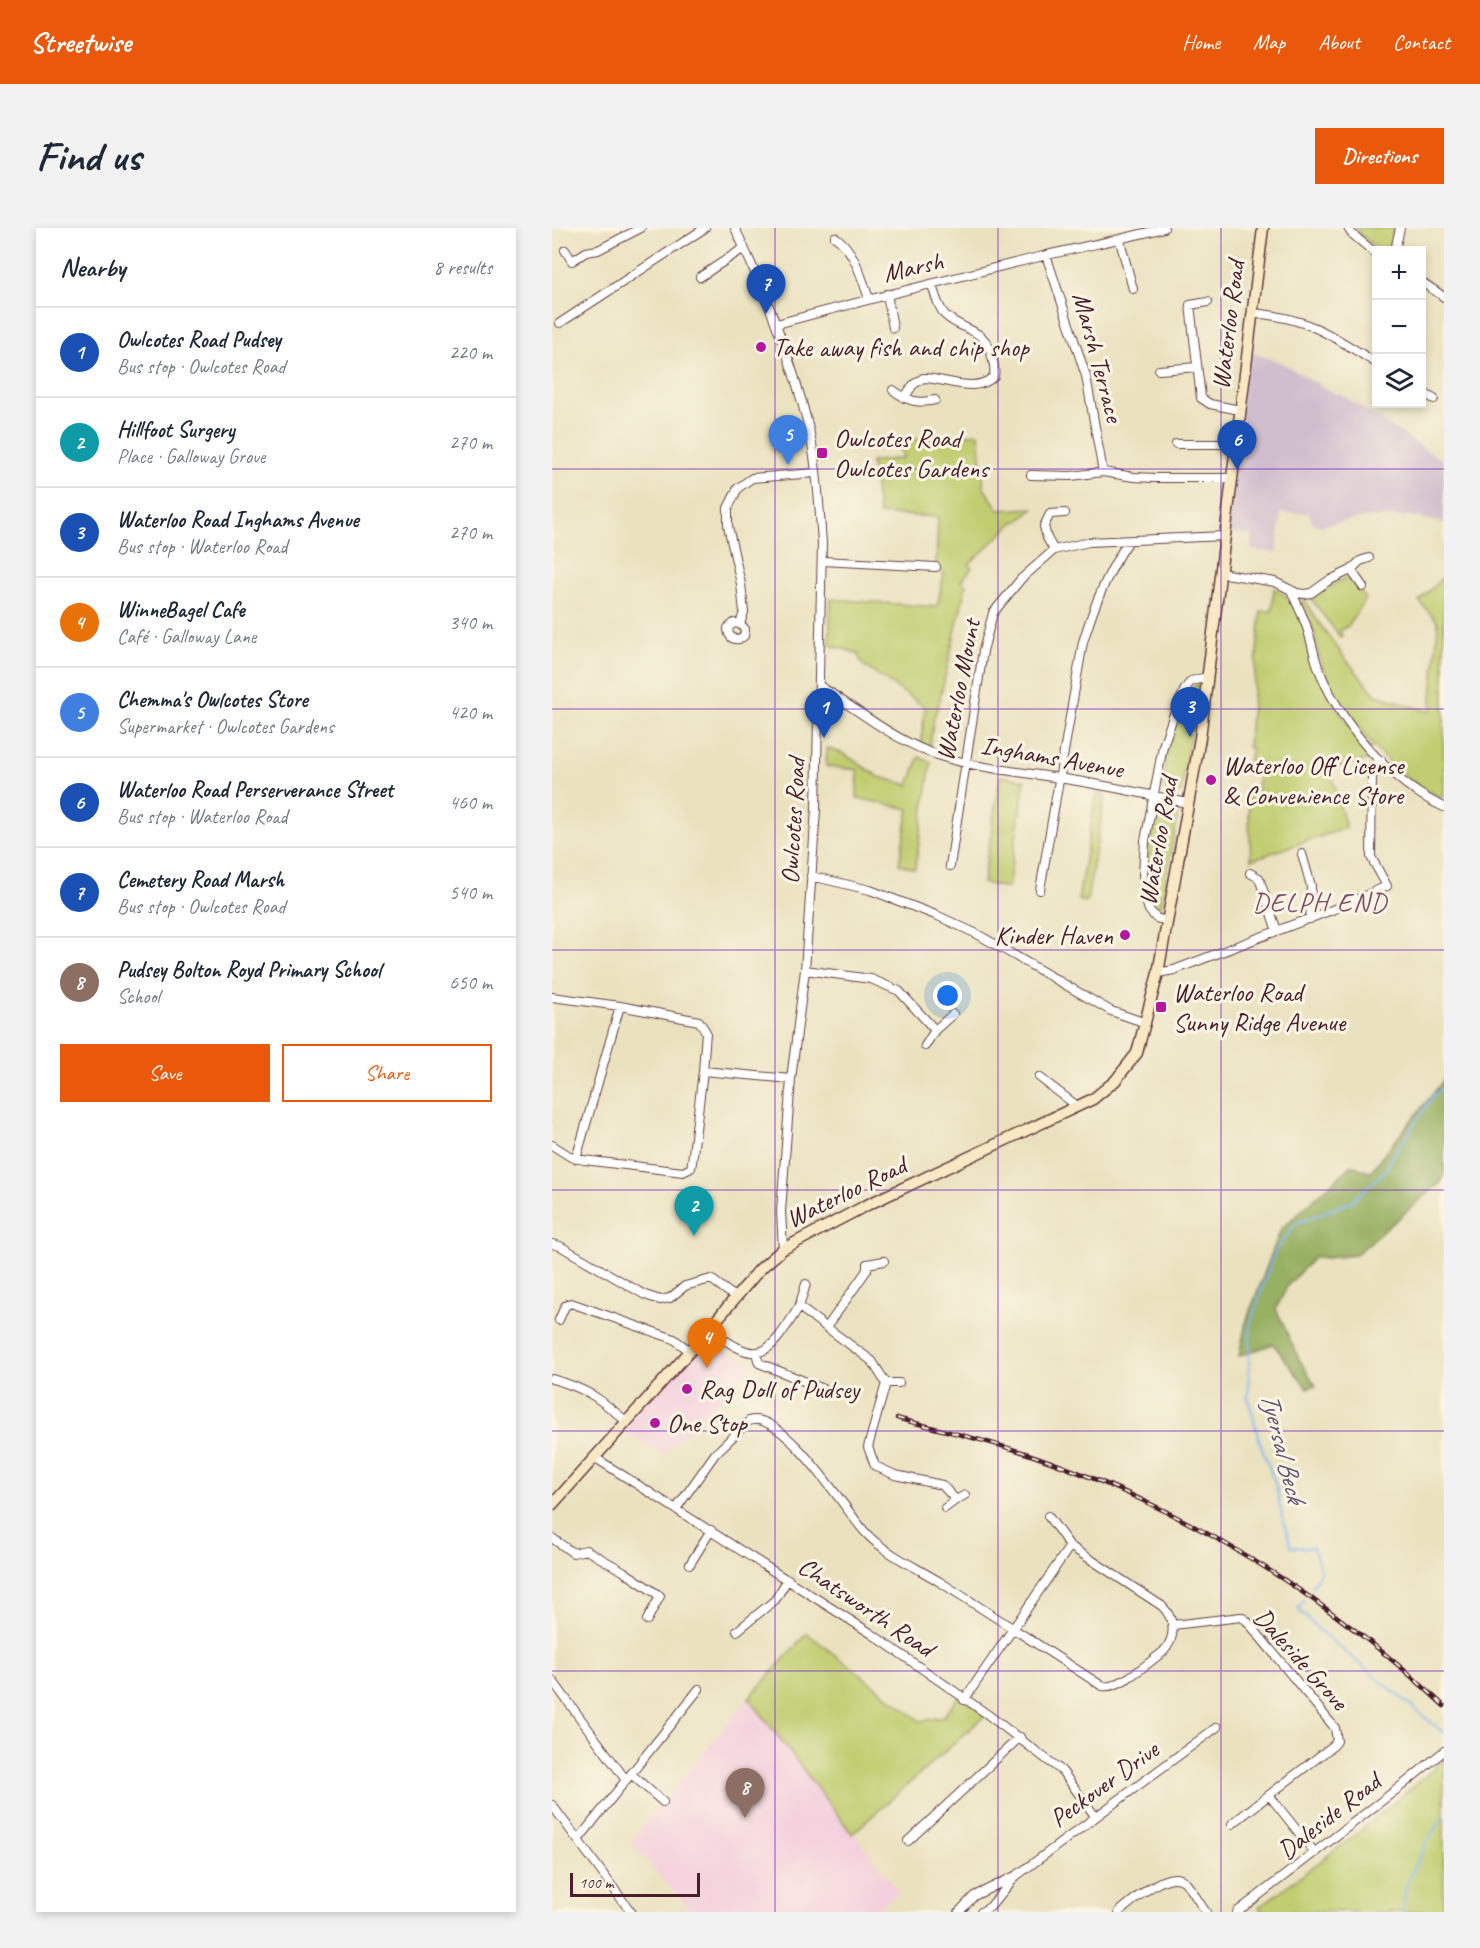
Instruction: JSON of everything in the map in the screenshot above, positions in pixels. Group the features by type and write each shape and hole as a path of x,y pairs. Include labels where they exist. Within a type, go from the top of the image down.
{"main road":[{"name":"Waterloo Road","path":"552,1505 710,1329 760,1269 783,1249 858,1210 1100,1094 1125,1070 1137,1053 1158,973 1200,738 1263,228"}],"street":[{"path":"565,250 572,261 586,252 598,250 641,228"},
{"path":"560,323 705,228"},
{"name":"Owlcotes Road","path":"735,228 777,324 807,423 820,514 823,561 816,809 805,970 791,1079 781,1212 783,1249"},
{"name":"Marsh","path":"777,324 887,294 932,285 1046,255 1120,241 1164,228"},
{"path":"1348,228 1350,233 1372,250"},
{"path":"1396,246 1400,228"},
{"path":"835,237 843,242 860,272 869,299"},
{"path":"1120,241 1133,289"},
{"path":"700,277 744,248"},
{"name":"Marsh Terrace","path":"1046,255 1086,376 1103,472"},
{"path":"904,398 913,385 923,378 968,385 989,380 994,376 991,352 985,340 974,331 945,315 932,285"},
{"path":"1426,285 1444,297"},
{"path":"887,294 893,328"},
{"path":"1208,302 1190,305 1201,398 1210,404 1240,410"},
{"path":"1252,313 1279,315 1322,330 1372,360"},
{"path":"1159,370 1197,367"},
{"path":"893,390 917,403 934,400"},
{"path":"1426,394 1434,399"},
{"path":"1176,444 1236,444"},
{"path":"1031,475 1071,476 1103,472 1155,478 1233,478"},
{"path":"740,624 744,612 741,584 728,526 728,508 738,488 752,478 815,473"},
{"path":"1054,550 1047,538 1044,526 1050,514 1065,513"},
{"name":"Waterloo Mount","path":"950,866 983,651 993,613 1021,579 1054,550 1089,542 1225,536"},
{"path":"1040,890 1083,642 1092,611 1103,586 1129,541"},
{"path":"1220,573 1275,582 1297,593 1311,593 1328,580 1351,570 1360,561 1369,558"},
{"path":"823,561 936,567"},
{"path":"1351,570 1363,587"},
{"path":"1291,590 1307,627 1319,671 1344,719 1381,760 1414,791 1444,807"},
{"path":"1167,921 1156,918 1149,910 1143,875 1145,841 1163,747 1185,689 1191,681 1207,676"},
{"name":"Inghams Avenue","path":"820,686 887,732 928,752 965,763 1059,778 1187,804"},
{"path":"1158,973 1174,970 1310,919 1387,886 1371,857 1372,776 1381,760"},
{"path":"1302,854 1311,886 1310,919"},
{"path":"1250,873 1259,878 1277,931"},
{"path":"812,876 870,890 938,916 977,934 1111,1011 1146,1023"},
{"path":"805,970 871,978 899,991 935,1030"},
{"path":"552,997 620,1006 699,1021 706,1032 692,1162 687,1171 679,1172 576,1159 552,1145"},
{"path":"576,1159 620,1006"},
{"path":"925,1046 935,1030 953,1014"},
{"path":"703,1071 791,1079"},
{"path":"1039,1077 1077,1106"},
{"path":"552,1244 560,1246 645,1295 660,1300 670,1298 685,1286 711,1279 735,1297"},
{"path":"827,1327 867,1270 867,1264 884,1261"},
{"path":"710,1329 729,1344 745,1352 756,1353 768,1348 780,1336 799,1307 807,1284"},
{"path":"559,1320 565,1306 572,1303 674,1339 690,1351"},
{"path":"799,1307 872,1361 886,1383 868,1447 875,1466 895,1475 942,1485 956,1500"},
{"path":"756,1353 759,1363 836,1394"},
{"path":"552,1379 595,1395 627,1422"},
{"path":"886,1383 898,1383"},
{"path":"676,1509 715,1454 749,1421 754,1419 764,1422 789,1437 800,1448 875,1542 1102,1686 1108,1687 1120,1683 1163,1653 1170,1641 1173,1625 1162,1606 1070,1546 1048,1516"},
{"name":"Chatsworth Road","path":"594,1457 872,1634 1020,1737 1062,1771 1095,1816"},
{"path":"945,1508 965,1494"},
{"path":"690,1564 711,1530"},
{"path":"552,1538 573,1553 586,1550 660,1596 647,1620"},
{"path":"964,1700 1070,1546"},
{"path":"593,1568 599,1559"},
{"path":"737,1631 775,1600 788,1579"},
{"name":"Daleside Grove","path":"1173,1625 1237,1617 1246,1620 1335,1728 1337,1741 1334,1745 1232,1824"},
{"path":"552,1680 628,1777 663,1802"},
{"path":"578,1840 699,1689"},
{"name":"Peckover Drive","path":"959,1912 974,1896 1016,1875 1217,1727"},
{"path":"908,1841 1020,1737"},
{"name":"Daleside Road","path":"1237,1912 1444,1751"},
{"path":"1269,1795 1315,1853"},
{"path":"552,1805 631,1912"},
{"name":"Peckover Drive","path":"981,1912 1000,1896 1016,1875"},
{"path":"1119,1912 1162,1880 1172,1878 1184,1881 1206,1912"}],"shaded area":[{"path":"1248,351 1282,363 1337,395 1339,393 1444,461 1444,523 1410,516 1362,518 1321,526 1312,523 1309,513 1281,513 1277,553 1251,550 1252,535 1225,532"},
{"path":"700,1340 755,1365 664,1454 620,1429"},
{"path":"749,1698 899,1892 873,1912 692,1912 630,1842"}],"green space":[{"path":"1355,228 1393,228 1389,246 1375,246"},
{"path":"979,433 984,488 999,510 1034,508 1019,521 1014,522 969,564 972,568 961,581 966,585 934,717 929,752 921,748 925,707 863,665 857,653 829,645 831,599 937,607 944,574 936,567 938,517 879,514 871,462 903,458 899,441"},
{"path":"1444,576 1444,798 1407,777 1371,744 1356,724 1342,704 1322,666 1312,626 1301,601 1305,600 1343,656 1376,695 1431,712 1438,622 1419,601"},
{"path":"1346,578 1353,582 1366,599 1348,626 1340,630 1342,636 1340,637 1311,599"},
{"path":"1274,588 1297,604 1319,671 1344,719 1371,749 1366,760 1330,769 1346,828 1251,860 1248,798 1257,796 1259,763 1248,762 1252,748 1248,747 1261,611 1272,611"},
{"path":"1199,682 1181,793 1164,790 1161,786 1172,730 1183,703"},
{"path":"827,748 844,754 879,777 909,785 919,757 931,762 915,869 899,864 909,809 857,798 858,770 826,766"},
{"path":"1000,776 1025,780 1008,888 983,883"},
{"path":"1096,794 1105,795 1087,902 1078,900"},
{"path":"1156,805 1179,808 1160,914 1153,910 1151,905 1146,865"},
{"path":"1444,1080 1444,1177 1439,1184 1355,1255 1314,1257 1288,1285 1276,1309 1299,1359 1316,1386 1307,1388 1273,1344 1239,1356 1246,1322 1281,1229 1352,1165 1370,1172"},
{"path":"807,1633 920,1721 943,1717 959,1696 987,1714 852,1834 749,1698"},
{"path":"1444,1760 1444,1912 1262,1912 1259,1907 1358,1833"}],"waterway":[{"name":"Tyersal Beck","path":"1313,1586 1321,1570 1313,1548 1291,1547 1276,1486 1260,1443 1248,1398 1250,1325 1276,1250 1295,1224 1351,1202 1386,1170 1434,1094 1444,1088"},
{"name":"Tyersal Beck","path":"1304,1600 1298,1609 1321,1632 1444,1733"},
{"name":"Tyersal Beck","path":"1402,1912 1406,1885 1426,1844 1444,1815"}],"railway":[{"path":"897,1418 1028,1454 1085,1475 1196,1527 1301,1591 1351,1627 1399,1665 1444,1706"}],"place":[{"name":"Cemetery Road Marsh","path":"766,314"},
{"name":"Take away fish and chip shop","path":"761,347"},
{"name":"Owlcotes Road Owlcotes Gardens","path":"822,453"},
{"name":"Chemma's Owlcotes Store","path":"788,465"},
{"name":"Waterloo Road Perserverance Street","path":"1237,470"},
{"name":"Waterloo Road Inghams Avenue","path":"1190,737"},
{"name":"Owlcotes Road Pudsey","path":"824,738"},
{"name":"Waterloo Off License & Convenience Store","path":"1211,780"},
{"name":"Kinder Haven","path":"1125,935"},
{"name":"Waterloo Road Sunny Ridge Avenue","path":"1161,1007"},
{"name":"Hillfoot Surgery","path":"694,1236"},
{"name":"WinneBagel Cafe","path":"707,1368"},
{"name":"Rag Doll of Pudsey","path":"687,1389"},
{"name":"One Stop","path":"655,1423"},
{"name":"Pudsey Bolton Royd Primary School","path":"745,1818"}],"district":[{"name":"DELPH END","path":"1320,902"}]}
